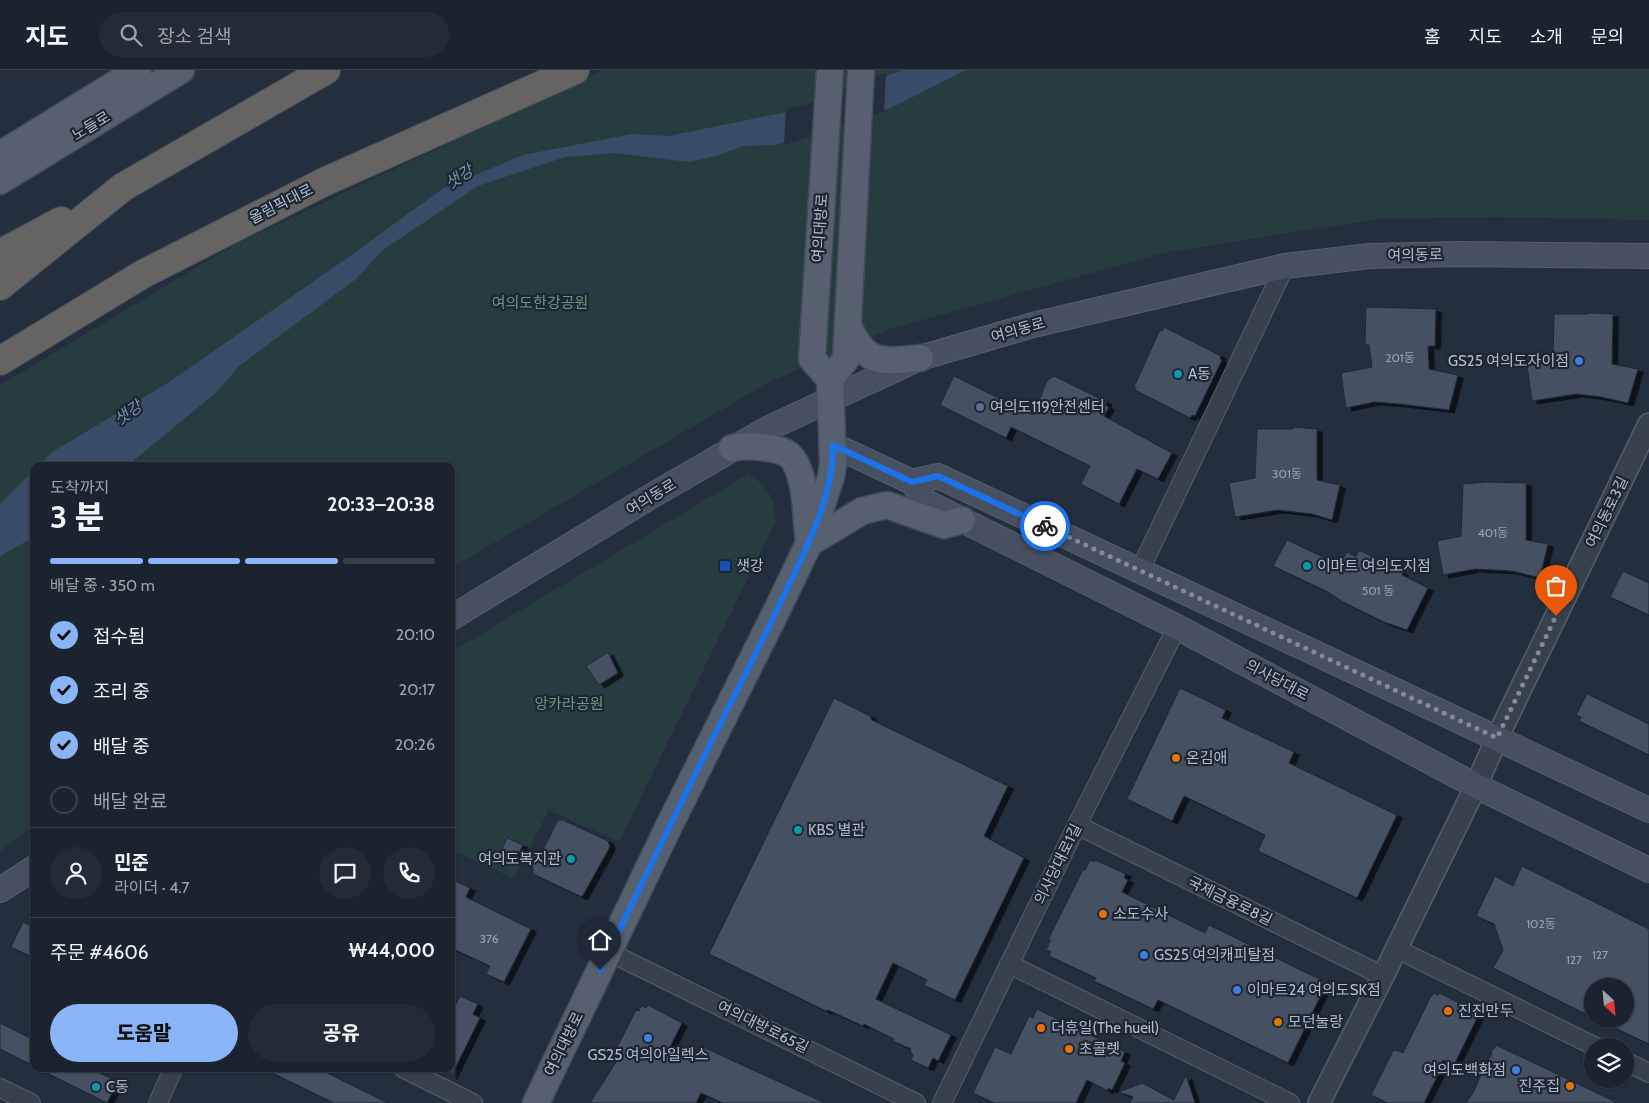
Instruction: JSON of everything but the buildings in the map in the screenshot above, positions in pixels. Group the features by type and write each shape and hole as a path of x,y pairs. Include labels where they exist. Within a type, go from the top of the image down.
{"highway":[{"path":"0,256 9,249 124,188 326,70"},
{"name":"올림픽대로","path":"0,361 143,274 324,182 575,70"},
{"path":"0,286 124,188"}],"main road":[{"name":"노들로","path":"0,155 138,70"},
{"name":"노들로","path":"0,181 181,70"},
{"name":"여의대방로","path":"536,1103 668,828 809,543 831,478 833,445 831,389 812,359 830,70"},
{"path":"831,389 846,359 850,335 861,70"},
{"name":"여의동로","path":"455,616 831,389 920,358 1033,325 1285,266 1370,256 1459,254 1649,256"},
{"path":"850,335 864,351 876,359 890,362 920,358"},
{"path":"732,448 746,445 782,450 794,460 800,473 803,487 809,543 862,511 887,505 944,525 962,520"},
{"name":"의사당대로","path":"833,445 912,482 926,502 1177,626 1476,786 1649,870"},
{"path":"912,482 938,476 1649,810"},
{"path":"0,890 30,871"}],"street":[{"path":"1140,570 1285,266"},
{"name":"여의동로3길","path":"1476,786 1497,738 1649,424"},
{"name":"의사당대로1길","path":"942,1103 1077,825 1177,626"},
{"path":"1321,1102 1476,786"},
{"name":"국제금융로8길","path":"1077,825 1384,976"},
{"path":"1396,949 1584,1041"},
{"name":"여의대방로65길","path":"609,952 916,1103"},
{"path":"1009,964 1290,1103"},
{"path":"1634,1066 1649,1073"},
{"path":"158,1103 172,1072"},
{"path":"410,1072 473,1103"},
{"path":"0,1088 31,1103"}],"green space":[{"name":"여의도한강공원","path":"604,70 1649,70 1649,220 1494,217 1377,219 1168,252 890,329 769,382 455,566 455,462 30,462 30,829 0,851 0,385 234,245"},
{"name":"앙카라공원","path":"748,474 761,483 772,499 776,521 619,842 549,810 514,879 455,851 455,650"}],"water":[{"path":"902,70 966,70 891,108 776,145 743,146 716,156 689,162 614,153 565,157 478,186 383,250 356,279 238,367 218,391 132,462 42,462 52,452 168,383 442,189 523,155 632,134 669,136 806,108"},
{"path":"30,474 30,539 0,556 0,504"}],"pier":[{"path":"886,73 884,112 784,145 786,109 805,105"}],"way so far":[{"path":"1045,526 1497,738 1556,616"}],"place":[{"name":"GS25 여의도자이점","path":"1579,361"},
{"name":"A동","path":"1178,374"},
{"name":"여의도119안전센터","path":"980,407"},
{"name":"샛강","path":"725,566"},
{"name":"이마트 여의도지점","path":"1307,566"},
{"name":"온김애","path":"1176,758"},
{"name":"KBS 별관","path":"798,830"},
{"name":"여의도복지관","path":"571,859"},
{"name":"소도수사","path":"1103,914"},
{"name":"GS25 여의캐피탈점","path":"1144,955"},
{"name":"이마트24 여의도SK점","path":"1237,990"},
{"name":"진진만두","path":"1448,1011"},
{"name":"모던눌랑","path":"1278,1022"},
{"name":"더휴일(The hueil)","path":"1041,1028"},
{"name":"GS25 여의아일렉스","path":"648,1038"},
{"name":"초콜렛","path":"1069,1049"},
{"name":"여의도백화점","path":"1516,1070"},
{"name":"진주집","path":"1570,1086"},
{"name":"C동","path":"96,1087"}],"route":[{"path":"600,970 809,543 831,478 833,445 912,482 938,476 1045,526"}]}
